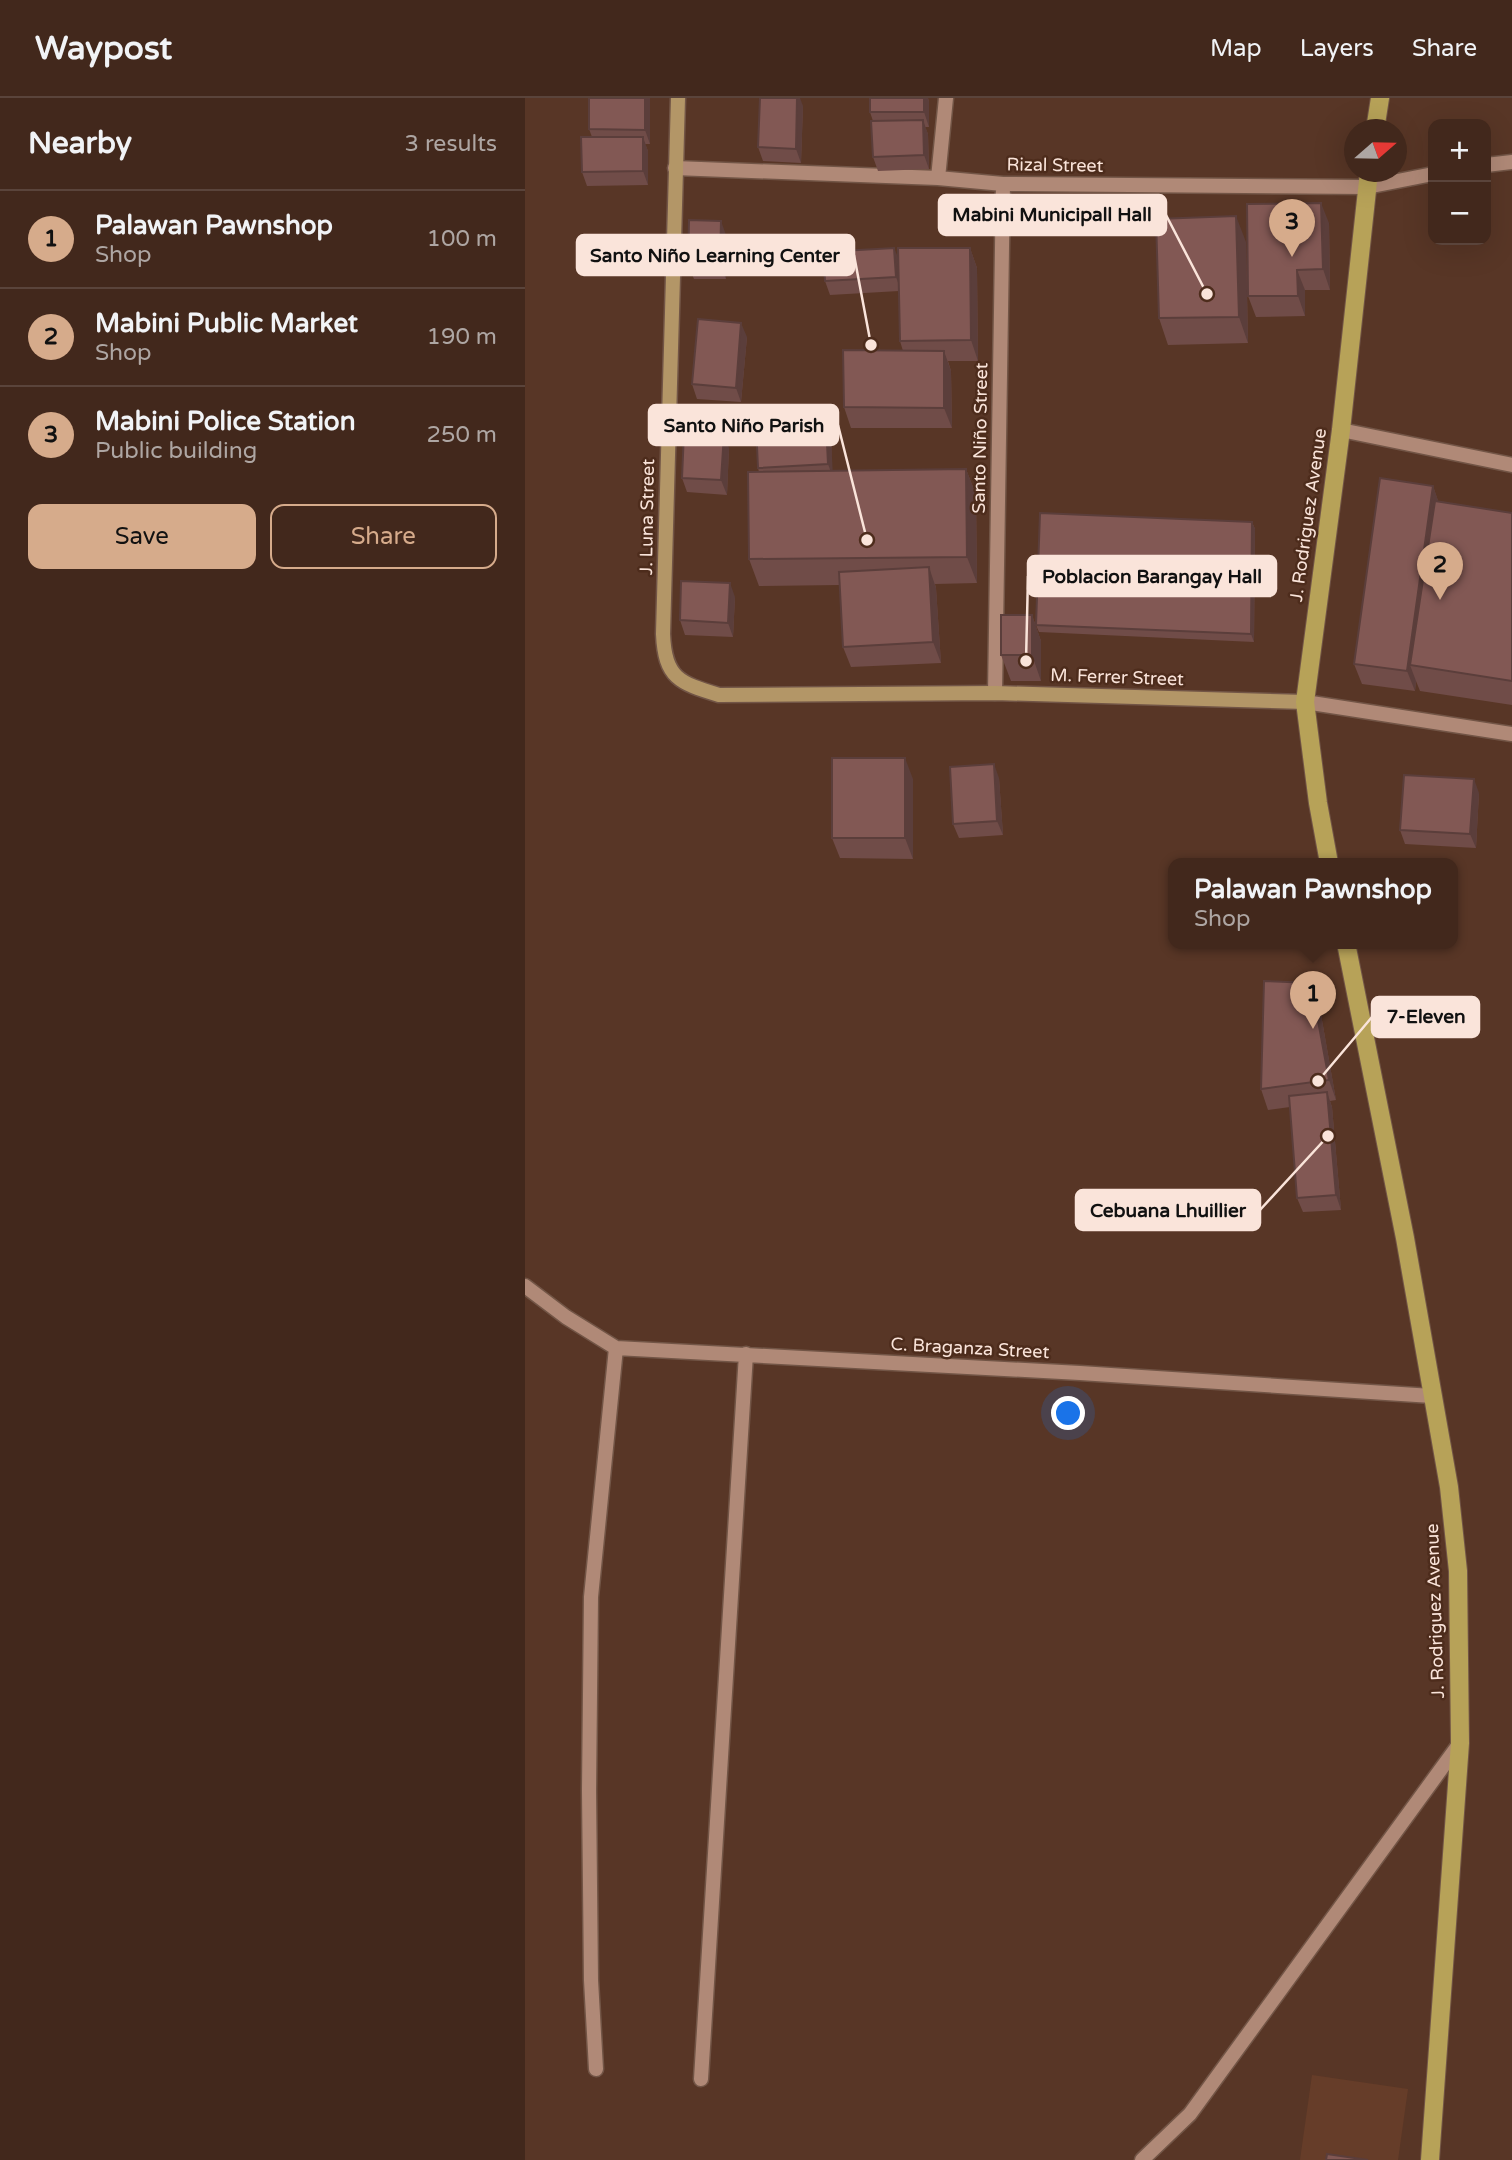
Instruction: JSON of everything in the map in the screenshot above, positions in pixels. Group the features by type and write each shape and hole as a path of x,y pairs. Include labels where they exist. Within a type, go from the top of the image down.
{"main road":[{"name":"J. Luna Street","path":"678,98 664,648 671,672 678,680 688,686 719,695"},
{"path":"1377,119 1380,98"},
{"name":"J. Rodriguez Avenue","path":"1328,858 1305,702 1341,430 1368,182"},
{"name":"M. Ferrer Street","path":"719,695 995,693 1305,702"},
{"name":"J. Rodriguez Avenue","path":"1347,949 1405,1238 1449,1487 1458,1571 1460,1743 1430,2160"}],"street":[{"path":"937,178 946,98"},
{"path":"1491,164 1512,162"},
{"name":"Rizal Street","path":"675,168 937,178 1003,184 1344,179"},
{"name":"Rizal Street","path":"1407,176 1428,174"},
{"name":"Santo Niño Street","path":"995,693 1003,184"},
{"path":"1341,430 1512,465"},
{"name":"M. Ferrer Street","path":"1305,702 1512,734"},
{"name":"C. Braganza Street","path":"525,1286 566,1317 616,1348 1080,1373 1432,1396"},
{"path":"596,2069 591,1980 591,1597 616,1348"},
{"path":"701,2078 746,1354"},
{"path":"1142,2160 1190,2114 1460,1743"}],"shaded area":[{"path":"1312,2075 1408,2089 1398,2160 1300,2160"}],"building":[{"path":"589,98 645,98 645,130 589,129"},
{"path":"760,98 797,98 796,149 758,147"},
{"path":"870,98 924,98 924,112 870,112"},
{"path":"923,120 924,155 873,157 871,121"},
{"path":"581,137 643,137 643,171 582,172"},
{"path":"1321,203 1323,269 1297,270 1298,296 1248,296 1247,204"},
{"path":"1236,216 1239,317 1159,318 1156,219"},
{"path":"689,220 721,221 720,265 688,265"},
{"path":"894,248 896,277 825,281 823,252"},
{"path":"898,248 970,248 971,340 900,341"},
{"path":"698,319 741,323 736,388 692,384"},
{"path":"843,350 944,351 944,408 844,407"},
{"path":"826,422 828,464 758,468 756,425"},
{"path":"684,432 724,434 721,480 682,478"},
{"path":"966,469 967,557 749,559 748,472"},
{"path":"1380,478 1433,486 1407,671 1354,664"},
{"path":"1435,501 1512,513 1512,681 1410,665"},
{"path":"1040,513 1252,522 1251,634 1036,625"},
{"path":"929,567 933,642 843,647 839,572"},
{"path":"681,581 730,583 728,623 680,620"},
{"path":"1001,615 1032,615 1032,655 1001,655"},
{"path":"832,758 905,758 905,838 832,838"},
{"path":"994,764 997,821 953,824 950,767"},
{"path":"1404,775 1474,779 1470,834 1400,830"},
{"path":"1264,981 1311,983 1329,1080 1261,1089"},
{"path":"1327,1092 1336,1195 1297,1198 1289,1096"},
{"path":"1327,2154 1368,2160 1326,2160"}],"place":[{"name":"Mabini Police Station","path":"1292,257"},
{"name":"Mabini Municipall Hall","path":"1207,294"},
{"name":"Santo Niño Learning Center","path":"871,345"},
{"name":"Santo Niño Parish","path":"867,540"},
{"name":"Mabini Public Market","path":"1440,600"},
{"name":"Poblacion Barangay Hall","path":"1026,661"},
{"name":"Palawan Pawnshop","path":"1313,1029"},
{"name":"7-Eleven","path":"1318,1081"},
{"name":"Cebuana Lhuillier","path":"1328,1136"}]}
